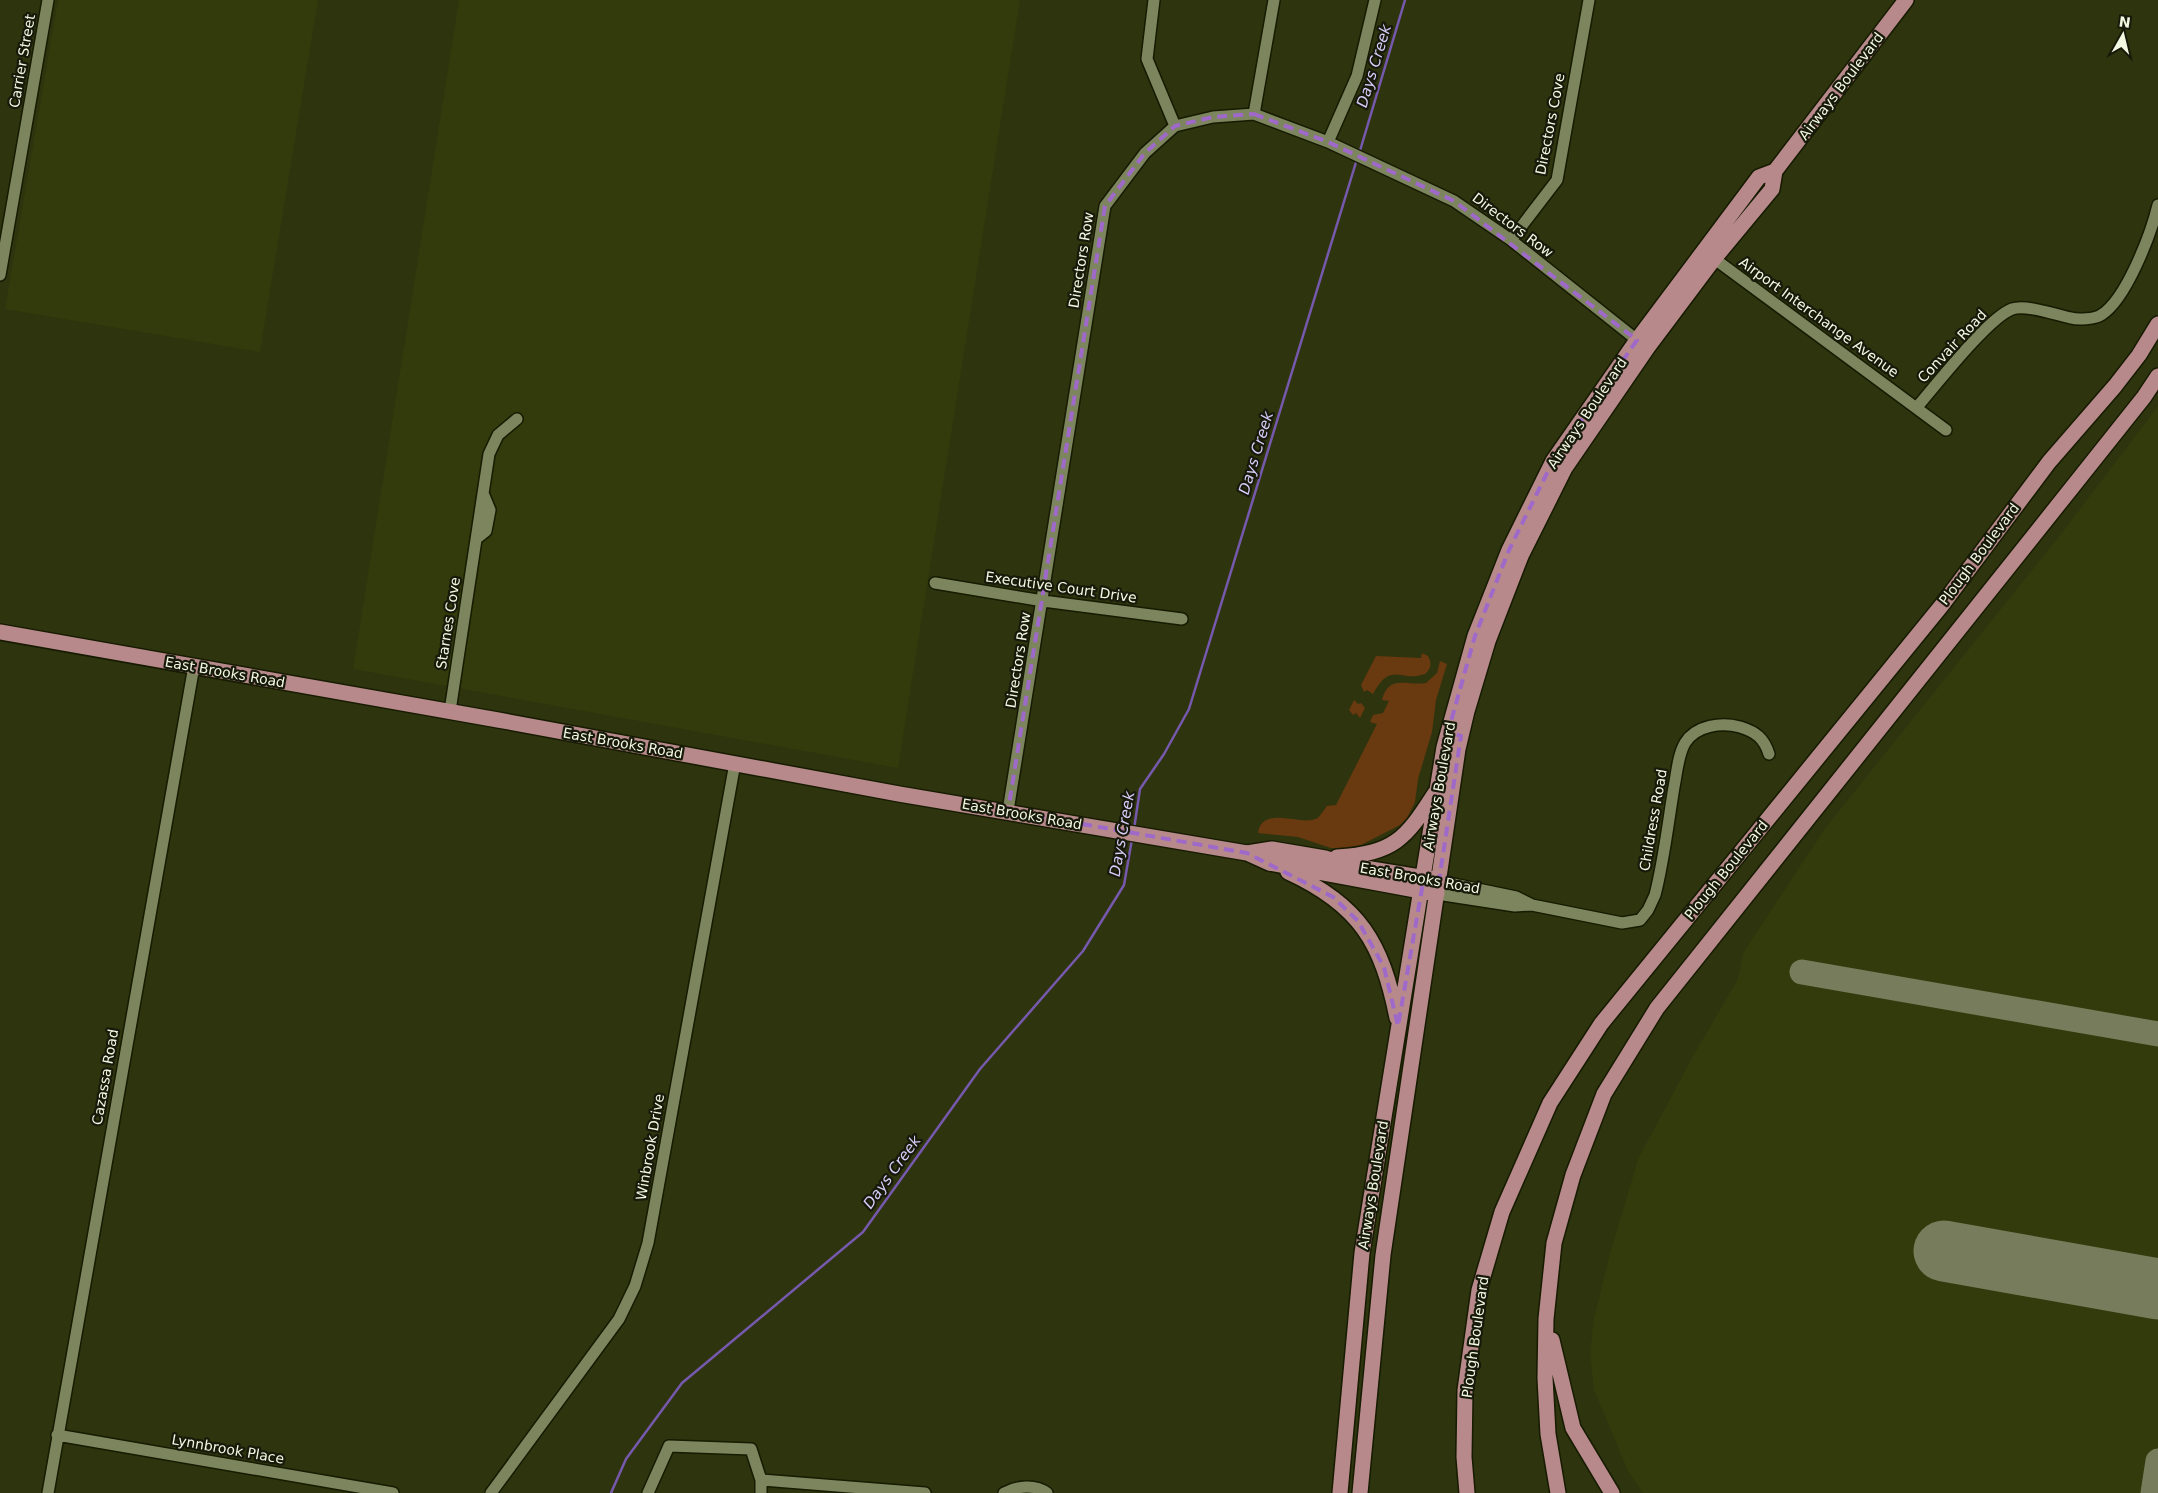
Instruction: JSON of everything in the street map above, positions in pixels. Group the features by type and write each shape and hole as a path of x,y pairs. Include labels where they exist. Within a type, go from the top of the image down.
{"main road":[{"name":"Airways Boulevard","path":"1360,1493 1383,1255 1430,886 1454,734 1475,636 1508,550 1553,461 1709,255 1772,189 1775,171 1906,0"},
{"path":"2139,354 2158,313"},
{"name":"Plough Boulevard","path":"1467,1493 1464,1457 1465,1390 1479,1290 1502,1212 1550,1103 1601,1024 1942,605 2005,518 2049,462 2115,386 2158,324"},
{"path":"1558,1493 1548,1434 1545,1378 1546,1319 1554,1243 1573,1175 1604,1094 1657,1008 2144,397 2158,376"},
{"name":"East Brooks Road","path":"0,632 450,711 899,794 1247,853 1268,863 1430,886"},
{"name":"Airways Boulevard","path":"1340,1493 1362,1253 1398,1026 1430,886 1438,788 1454,734"},
{"path":"1325,858 1363,855 1393,844 1412,826 1438,788"},
{"name":"East Brooks Road","path":"1247,853 1272,849 1325,858 1430,886"},
{"path":"1268,863 1317,886 1333,896 1358,921 1377,950 1384,967 1398,1026"},
{"path":"1546,1319 1573,1428 1612,1493"}],"street":[{"name":"Carrier Street","path":"0,275 48,0"},
{"path":"1154,0 1146,60 1175,126"},
{"path":"1254,114 1274,0"},
{"path":"1328,142 1358,76 1375,0"},
{"name":"Directors Cove","path":"1511,240 1556,180 1589,0"},
{"name":"Directors Row","path":"1008,811 1105,206 1145,153 1175,126 1213,117 1254,114 1328,142 1454,200 1511,240 1642,344"},
{"name":"Convair Road","path":"1917,407 1994,320 2013,309 2035,310 2075,319 2101,316 2122,294 2154,222 2158,205"},
{"name":"Airport Interchange Avenue","path":"1709,255 1917,407"},
{"path":"1917,407 1946,430"},
{"name":"Starnes Cove","path":"450,711 476,539 472,528 474,506 483,493 492,444 505,427 517,419"},
{"name":"Starnes Cove","path":"476,539 486,531 490,510 483,493"},
{"name":"Executive Court Drive","path":"935,583 1043,601 1182,618"},
{"name":"Cazassa Road","path":"48,1493 194,666"},
{"name":"Childress Road","path":"1640,920 1652,903 1656,889 1680,756 1686,741 1701,729 1726,724 1747,729 1762,739 1769,754"},
{"name":"Winbrook Drive","path":"491,1493 620,1319 636,1286 648,1243 735,763"},
{"name":"East Brooks Road","path":"1430,886 1516,897 1532,905 1614,921 1632,922 1640,920"},
{"name":"Lynnbrook Place","path":"57,1435 393,1493"},
{"path":"648,1493 669,1446 751,1450 761,1480 761,1493"},
{"path":"761,1480 925,1493"},
{"path":"1004,1493 1013,1488 1039,1487 1047,1493"}],"highlighted area":[{"path":"1254,114 1328,142 1454,201 1637,340 1553,461 1509,550 1475,636 1448,732 1461,736 1439,881 1424,877 1398,1026 1384,967 1358,921 1333,897 1247,853 1008,811 1105,206 1145,153 1175,126 1213,117"}],"shaded area":[{"path":"58,0 318,0 260,352 5,309"},
{"path":"459,0 1020,0 898,768 353,669"},
{"path":"2158,406 2158,1493 1643,1493 1628,1471 1594,1390 1590,1353 1594,1319 1609,1257 1638,1159 1693,1056 1738,979 1743,953 1826,827 2061,534"},
{"path":"1422,653 1428,656 1430,661 1430,668 1425,674 1416,676 1391,675 1385,678 1373,694 1367,690 1364,692 1361,685 1376,656 1421,658"},
{"path":"1440,661 1447,664 1436,700 1432,732 1418,779 1415,802 1407,818 1400,825 1359,846 1346,849 1331,848 1298,837 1258,833 1261,825 1266,820 1280,818 1312,820 1318,818 1327,806 1336,805 1377,724 1370,722 1373,715 1383,713 1389,701 1382,700 1385,692 1394,684 1426,683 1437,673"},
{"path":"1354,700 1358,704 1361,703 1365,708 1360,718 1356,713 1353,715 1349,710"}],"waterway":[{"name":"Days Creek","path":"1359,154 1405,0"},
{"name":"Days Creek","path":"1134,829 1140,789 1164,754 1189,709 1357,159"},
{"name":"Days Creek","path":"611,1493 626,1459 682,1383 863,1232 980,1069 1083,951 1124,885 1132,839"}],"taxiway":[{"path":"1802,972 2158,1034"},
{"path":"2153,1493 2158,1461"}],"runway":[{"path":"1944,1251 2158,1289"}]}
